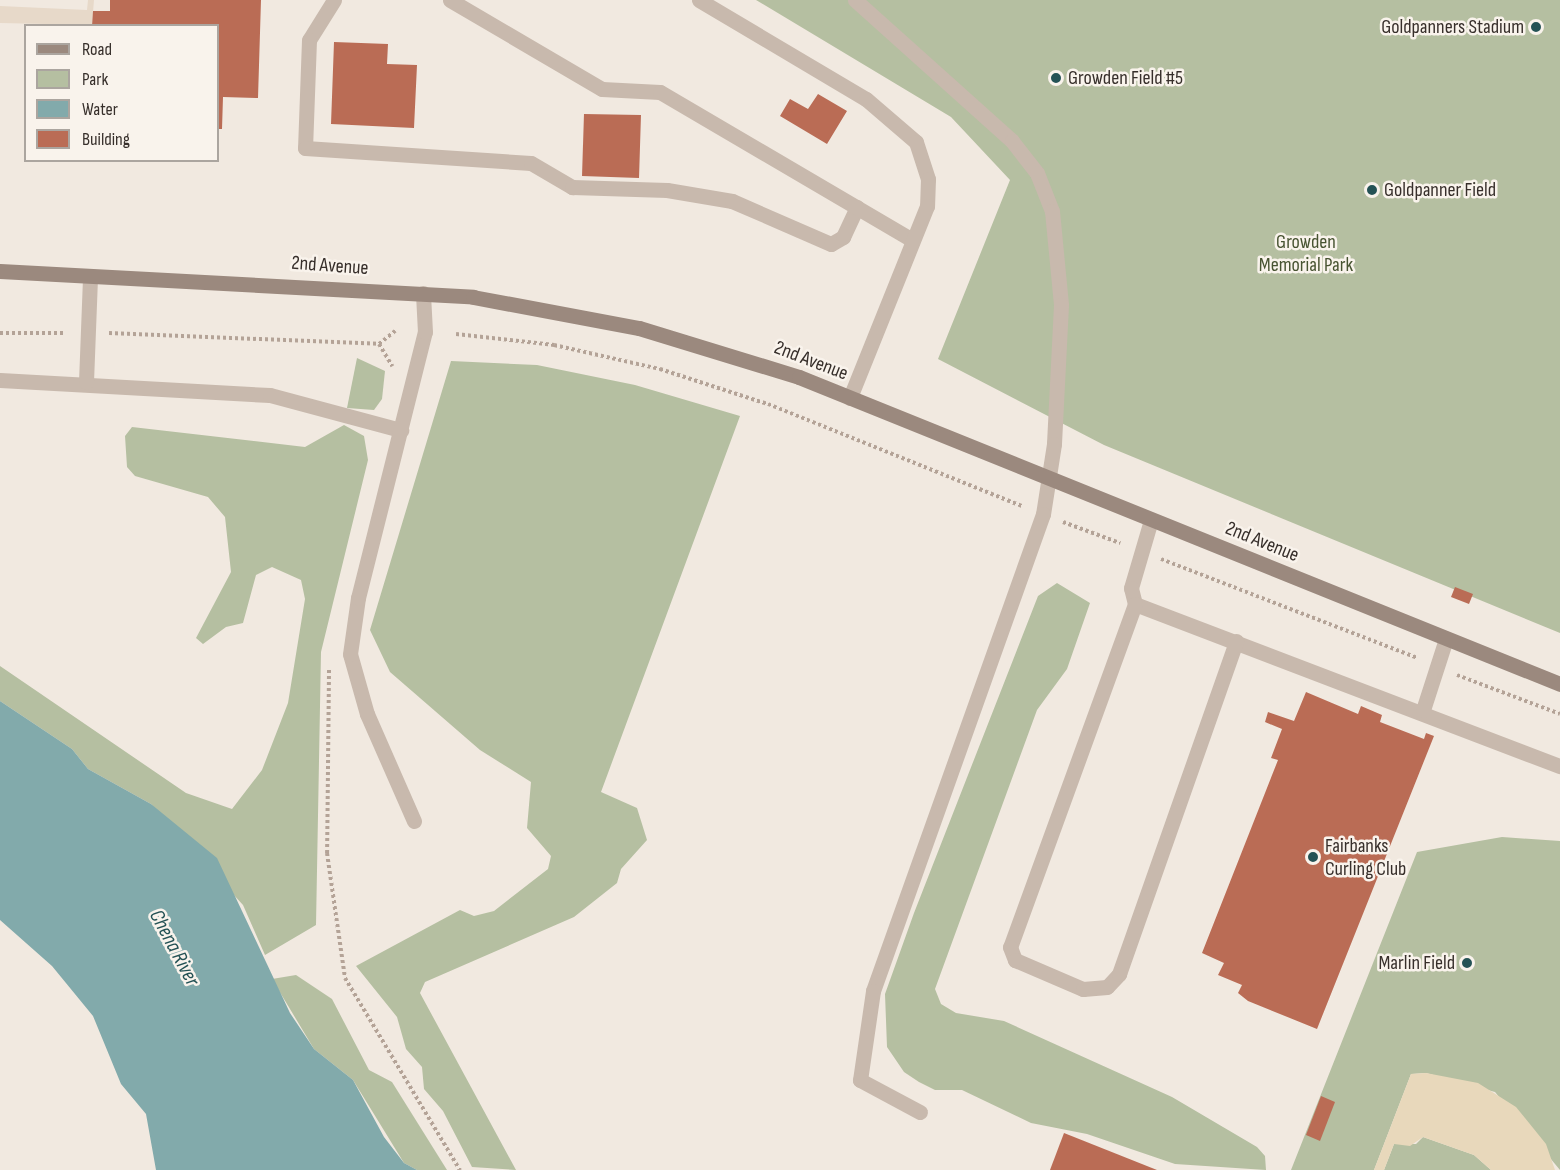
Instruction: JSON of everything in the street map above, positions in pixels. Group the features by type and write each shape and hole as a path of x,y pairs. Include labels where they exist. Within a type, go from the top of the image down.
{"street":[{"name":"2nd Avenue","path":"0,271 423,293 567,312 639,328 722,350 850,398 1560,684"}],"lane":[{"path":"334,0 309,40 305,148 531,164 572,187 667,190 732,201 831,244 843,237 857,207"},
{"path":"450,0 602,89 660,92 912,240"},
{"path":"699,0 866,99 916,142 928,188 927,206 850,398"},
{"path":"855,0 1012,141 1045,192 1052,211 1061,305 1048,478 1043,514 873,991 860,1080 920,1112"},
{"path":"86,382 90,276"},
{"path":"414,821 367,714 350,654 358,598 425,332 423,293"},
{"path":"0,380 86,382 270,395 401,430"},
{"path":"1151,520 1131,588 1135,604 1010,947 1016,960 1083,989 1107,987 1119,974 1236,641"},
{"path":"1135,604 1423,710 1560,766"},
{"path":"1423,710 1446,639"}],"path":[{"path":"0,333 88,332 380,344 394,331"},
{"path":"456,334 554,345 660,369 768,404 1043,514 1560,714"},
{"path":"380,344 392,371"},
{"path":"330,664 324,754 327,853 345,978 460,1170"}],"green space":[{"name":"Growden Memorial Park","path":"756,0 1560,0 1560,633 1104,445 938,359 1010,180 951,117"},
{"path":"357,358 385,371 382,399 374,410 347,408"},
{"path":"451,361 537,365 635,385 740,416 601,792 637,808 647,840 621,869 617,883 574,917 425,982 420,993 516,1170 472,1167 443,1111 424,1089 422,1067 406,1049 397,1017 356,966 460,910 474,916 494,911 548,869 551,856 527,828 531,782 480,750 390,672 370,630"},
{"path":"344,425 364,436 368,460 321,652 316,925 265,955 243,905 151,804 88,769 72,749 0,701 0,666 186,793 232,809 262,770 288,703 305,599 301,580 272,567 256,575 243,623 226,627 203,644 196,638 231,572 225,517 208,497 135,476 127,467 125,436 132,427 305,447"},
{"path":"1057,583 1090,603 1067,669 1037,710 935,989 941,1004 956,1013 1004,1021 1172,1097 1257,1147 1265,1156 1266,1170 1175,1164 1087,1134 1031,1123 962,1090 935,1090 919,1082 904,1072 887,1047 885,994 914,913 1038,596"},
{"name":"Marlin Field","path":"1502,837 1560,841 1560,1170 1495,1092 1426,1073 1411,1074 1374,1170 1291,1170 1417,852"},
{"path":"296,975 332,999 369,1070 392,1082 447,1170 417,1170 404,1163 353,1080 314,1049 272,979"},
{"path":"1423,1137 1474,1155 1491,1170 1384,1170 1394,1144 1416,1144"}],"sand":[{"path":"1426,1073 1478,1083 1516,1107 1546,1144 1555,1170 1491,1170 1474,1155 1423,1137 1410,1146 1394,1144 1384,1170 1374,1170 1411,1074"}],"shaded area":[{"path":"88,0 94,0 92,24 0,23 0,6 87,10"}],"water":[{"name":"Chena River","path":"0,701 72,749 88,769 151,804 217,858 290,1013 314,1049 353,1080 384,1137 404,1163 417,1170 156,1170 146,1114 121,1084 93,1016 52,966 0,920"}],"building":[{"path":"110,0 261,0 258,98 223,97 222,129 219,129 219,24 92,24 93,11 110,11"},
{"path":"334,42 388,44 387,64 417,65 414,128 331,124"},
{"path":"818,94 847,111 827,144 780,116 790,99 808,109"},
{"path":"584,114 641,115 639,178 582,176"},
{"path":"1455,587 1473,594 1469,604 1451,597"},
{"name":"Fairbanks Curling Club","path":"1306,692 1358,714 1361,706 1382,715 1380,722 1424,739 1426,733 1434,736 1317,1029 1248,1001 1238,993 1242,985 1218,975 1224,963 1202,953 1278,760 1271,758 1282,729 1265,722 1268,712 1294,721"},
{"path":"1321,1096 1335,1102 1320,1141 1306,1135"},
{"path":"1064,1133 1157,1170 1050,1170"}],"place":[{"name":"Goldpanners Stadium","path":"1536,27"},
{"name":"Growden Field #5","path":"1056,78"},
{"name":"Goldpanner Field","path":"1372,190"},
{"name":"Fairbanks Curling Club","path":"1313,857"},
{"name":"Marlin Field","path":"1467,963"}]}
